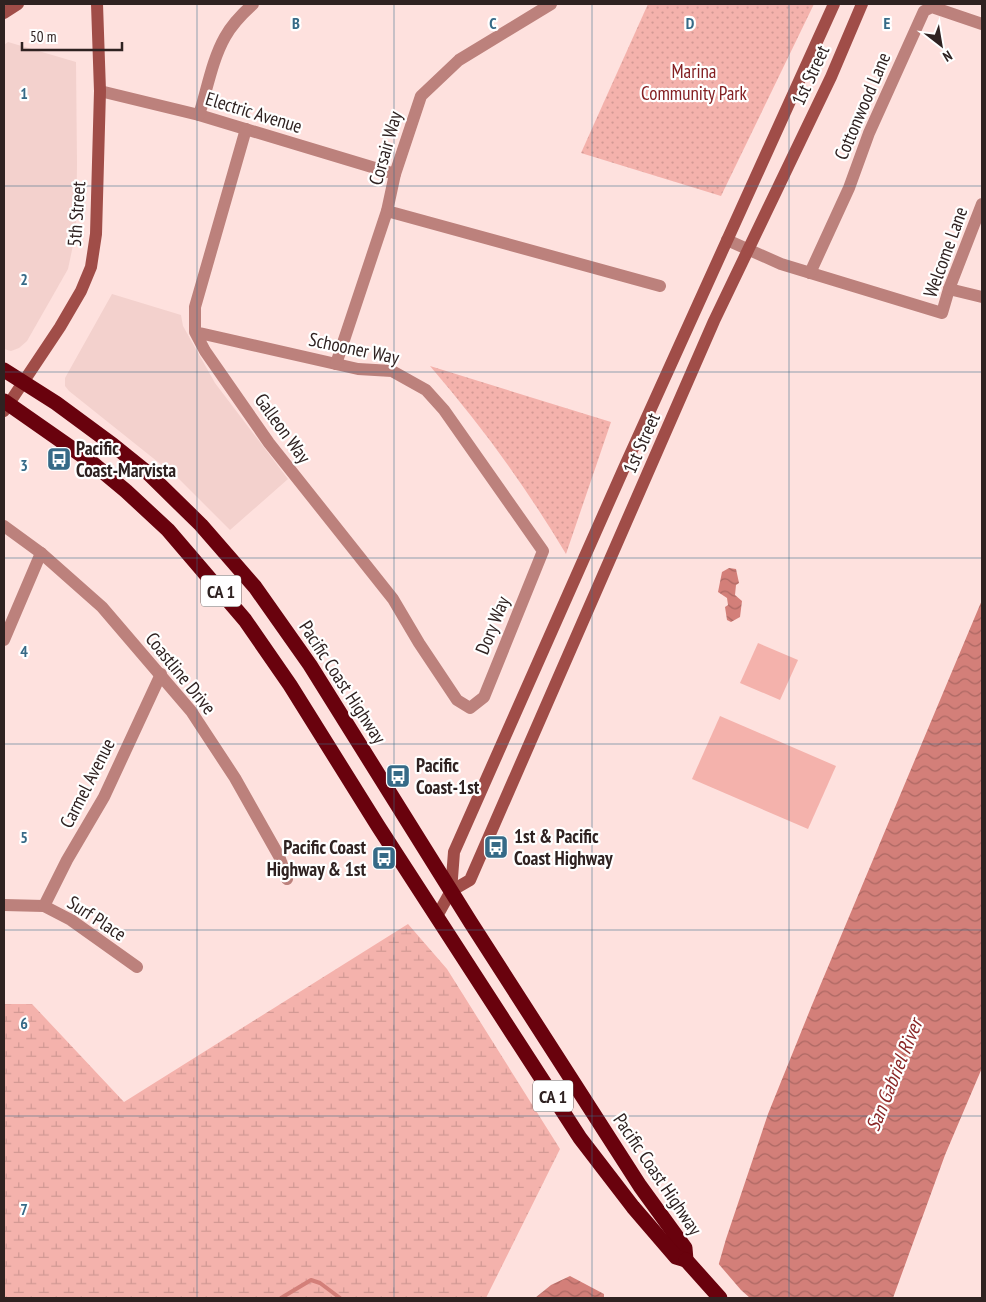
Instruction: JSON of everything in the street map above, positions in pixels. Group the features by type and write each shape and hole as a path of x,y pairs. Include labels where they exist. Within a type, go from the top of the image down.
{"highway":[{"name":"Pacific Coast Highway","path":"4,370 113,445 149,474 201,525 255,587 310,665 451,891 640,1186 685,1248 688,1262"},
{"name":"Pacific Coast Highway","path":"6,405 90,461 126,492 168,530 239,612 290,684 378,826 580,1138 633,1207 676,1257 688,1262"},
{"name":"CA 1","path":"688,1262 720,1298"}],"main road":[{"path":"4,12 18,4"},
{"name":"5th Street","path":"6,405 24,382 60,327 81,291 91,267 96,234 100,91 97,4"},
{"name":"1st Street","path":"437,916 451,891 454,852 778,124 834,4"},
{"name":"1st Street","path":"451,891 470,880 714,321 830,77 862,4"}],"street":[{"path":"199,115 215,61 225,37 243,13 253,4"},
{"name":"Corsair Way","path":"336,364 387,210 395,174 421,96 459,60 551,4"},
{"name":"Cottonwood Lane","path":"810,273 849,188 869,133 924,11 932,7 982,24"},
{"name":"Electric Avenue","path":"100,91 199,115 395,174"},
{"name":"Galleon Way","path":"246,129 195,307 195,332 205,351 269,443 393,599 457,700 470,708"},
{"name":"Welcome Lane","path":"810,273 942,313 949,289 982,204"},
{"path":"387,210 660,286"},
{"path":"728,240 781,264 810,273"},
{"path":"949,289 982,298"},
{"name":"Schooner Way","path":"195,332 358,369 392,371 426,390 444,410 543,551"},
{"name":"Coastline Drive","path":"4,526 41,553 102,608 191,711 235,778 279,856 287,878"},
{"name":"Dory Way","path":"470,708 484,697 543,551"},
{"path":"4,640 41,553"},
{"name":"Carmel Avenue","path":"44,906 67,860 104,797 160,674"},
{"name":"Surf Place","path":"4,905 44,906 71,920 137,967"}],"shaded area":[{"path":"8,42 76,62 77,164 76,231 68,269 27,341 19,348 11,351 4,349 4,45"},
{"path":"112,294 181,315 183,326 215,383 288,479 230,530 178,478 65,386 65,378"}],"green space":[{"name":"Marina Community Park","path":"648,4 814,4 721,196 581,153"},
{"path":"430,366 611,422 566,554 502,457"},
{"path":"758,643 798,660 780,700 740,683"},
{"path":"720,716 836,766 808,829 692,779"},
{"path":"408,924 447,969 560,1149 486,1298 4,1298 4,1004 32,1004 124,1102"}],"water":[{"path":"729,568 736,569 739,583 736,585 735,595 742,601 740,617 731,622 727,620 725,607 728,605 727,598 718,592 722,572"},
{"name":"San Gabriel River","path":"982,600 982,1068 945,1155 893,1298 709,1298 726,1239 768,1114"},
{"path":"570,1276 604,1294 604,1298 535,1298 551,1285"}],"pier":[{"path":"717,1262 741,1290 750,1298 707,1298"}],"waterway":[{"path":"281,1298 311,1280 320,1283 340,1298"}],"place":[{"name":"Pacific Coast-Marvista","path":"59,459"},
{"name":"Pacific Coast-1st","path":"398,776"},
{"name":"1st & Pacific Coast Highway","path":"496,847"},
{"name":"Pacific Coast Highway & 1st","path":"384,858"}]}
